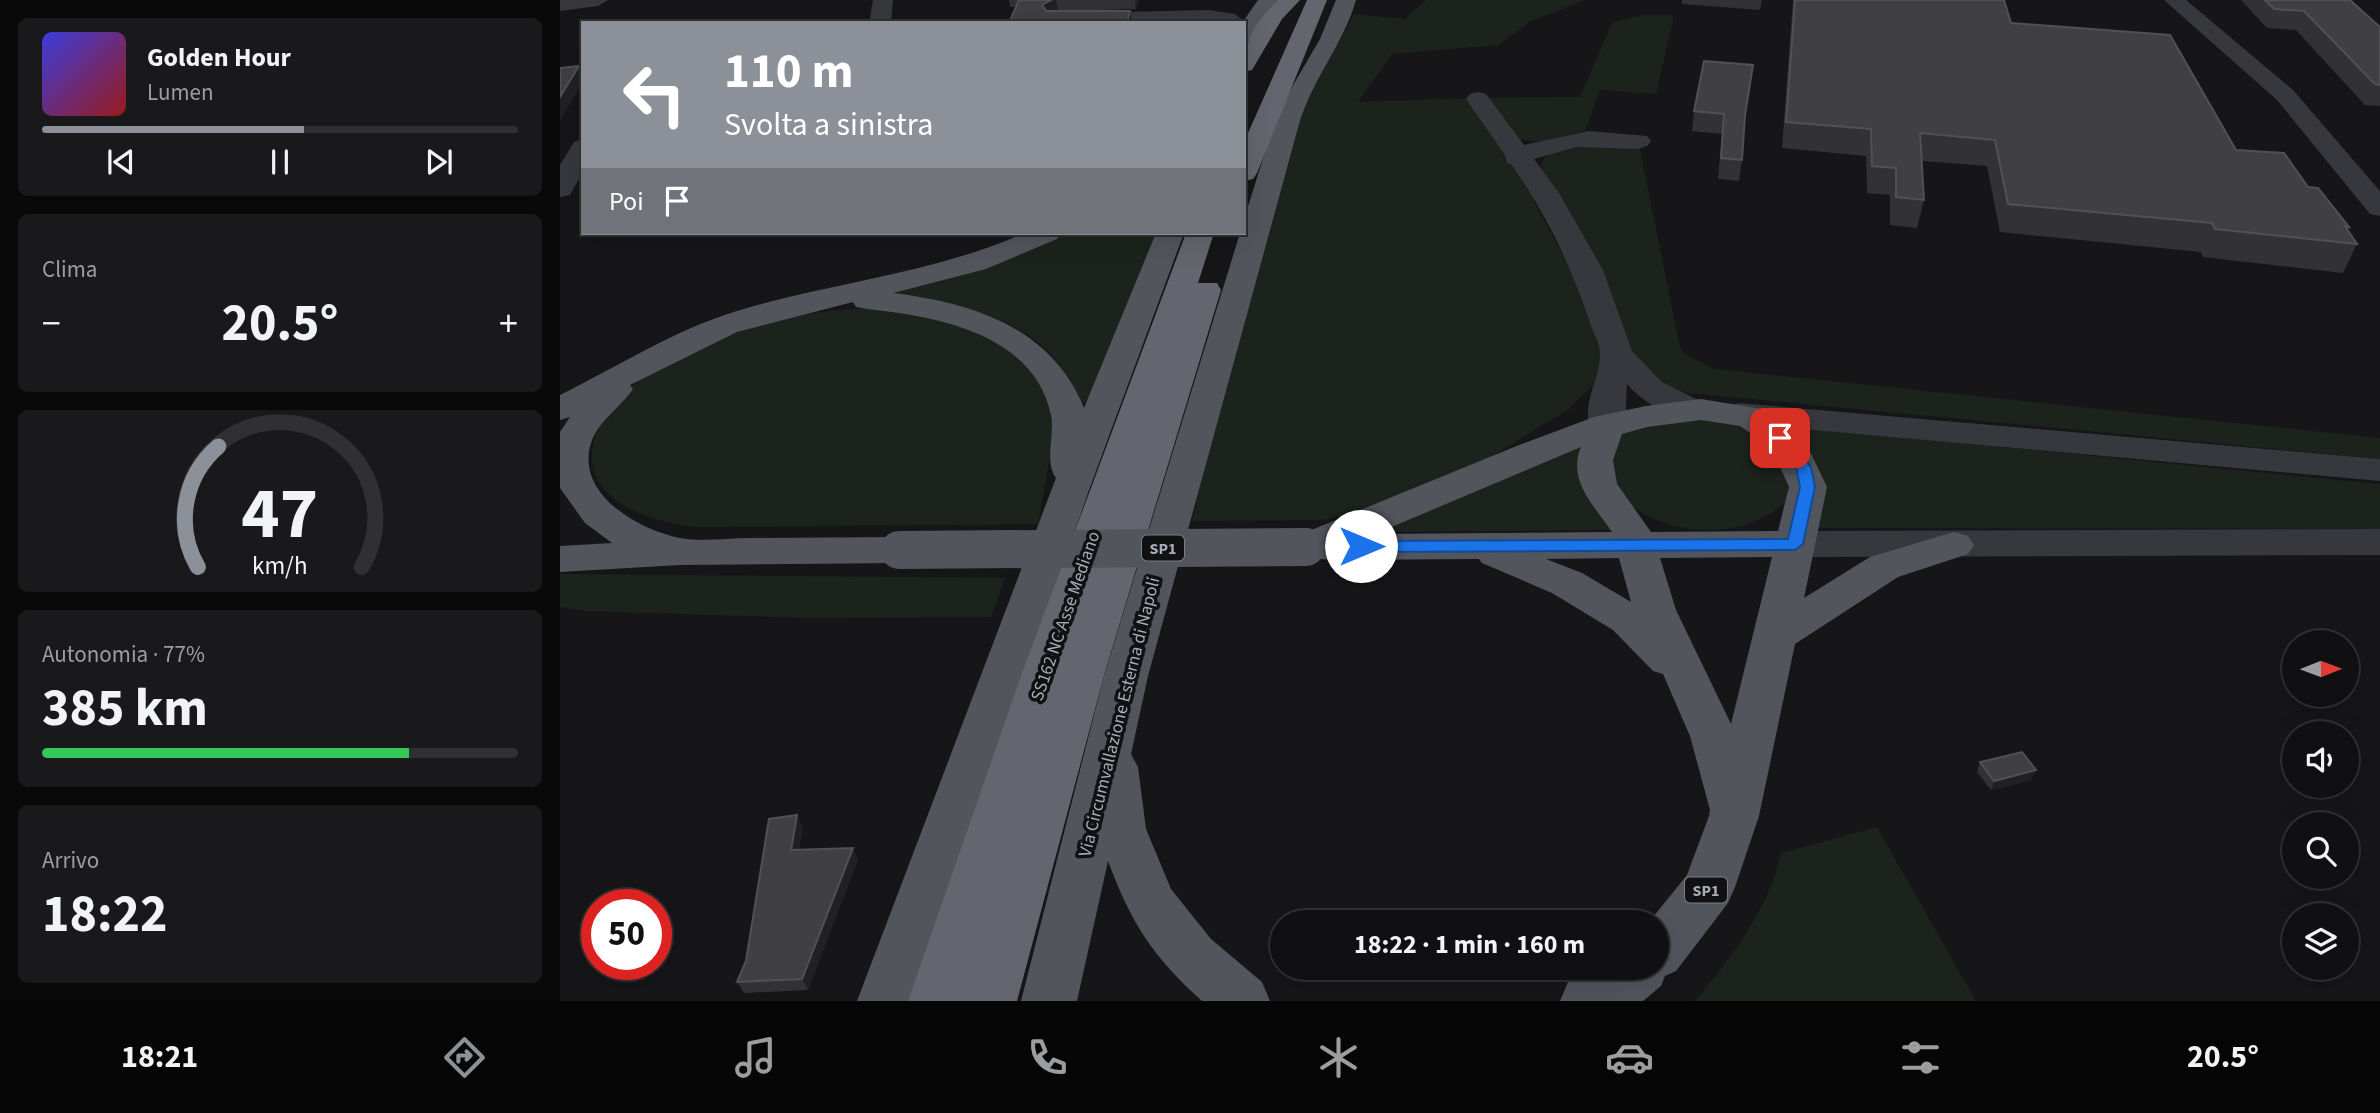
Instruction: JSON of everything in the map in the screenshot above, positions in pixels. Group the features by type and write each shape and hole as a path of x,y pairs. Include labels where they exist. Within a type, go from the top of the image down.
{"highway":[{"path":"1246,62 1273,16 1290,0"},
{"path":"1246,116 1298,0"},
{"path":"1246,168 1317,0"},
{"path":"1295,100 1321,36 1329,0"},
{"name":"SS162 NC Asse Mediano","path":"936,1001 1044,673 1199,235"},
{"name":"SS162 NC Asse Mediano","path":"989,1001 1083,671 1224,235"}],"main road":[{"path":"1246,32 1255,15 1268,0"},
{"name":"Via Circumvallazione Esterna di Napoli","path":"1049,1001 1126,676 1295,100 1322,58 1340,23 1346,0"},
{"path":"560,409 710,331 750,317 837,298 972,263 1041,235"},
{"path":"885,1001 1070,490 1169,235"},
{"path":"837,298 916,304 961,314 1005,333 1034,355 1057,388 1069,415 1070,490"},
{"path":"628,375 589,418 566,450 571,475 593,508 633,537 680,552"},
{"path":"1306,547 1538,449 1607,425 1662,411 1692,410 1739,414 1768,427 1792,448 1804,467 1808,487 1734,816"},
{"path":"1607,425 1598,444 1594,472 1598,485 1626,521 1655,610 1714,736 1728,781 1734,816"},
{"path":"560,559 680,552 1795,544"},
{"path":"1773,638 1828,600 1884,567 1954,545"},
{"path":"1471,546 1567,583 1628,619 1688,678"},
{"path":"1111,741 1121,829 1150,904 1192,957 1242,1001"},
{"name":"SP1","path":"1669,939 1709,887 1734,816"},
{"path":"1588,1001 1616,989 1627,980"}],"street":[{"path":"560,5 598,0"},
{"path":"880,21 883,0"},
{"path":"1058,20 1214,11 1251,0"},
{"path":"1236,21 1251,0"},
{"path":"2174,0 2285,95 2380,208"},
{"path":"2196,0 2293,79 2380,173"},
{"path":"1091,18 1208,16 1232,21"},
{"path":"1478,99 1516,157 1545,193 1588,270 1616,354 1650,389 1692,410"},
{"path":"1516,157 1562,139 1581,137 1638,141"},
{"path":"560,189 581,151"},
{"path":"1607,425 1607,396 1616,354"},
{"path":"1739,414 2380,470"},
{"path":"1795,544 2380,542"}],"shaded area":[{"path":"1426,0 1586,0 1531,21 1498,45 1392,54 1358,102 1473,98 1528,190 1576,280 1603,361 1597,381 1569,409 1471,469 1383,506 1323,520 1192,521 1234,343 1301,112 1354,14 1405,19"},
{"path":"1641,15 1674,15 1656,94 1600,90 1585,131 1541,142 1515,139 1483,98 1580,97 1612,23"},
{"path":"1570,145 1639,145 1679,343 1683,353 1715,369 2380,438 2380,459 1687,393 1662,385 1632,352 1604,281 1540,169 1547,156"},
{"path":"1055,235 1157,235 1089,401 1078,404 1066,374 1048,351 1025,333 970,310 880,291 1012,254"},
{"path":"849,309 900,309 959,321 1026,359 1050,403 1053,440 1038,524 694,527 649,517 628,508 611,496 598,481 592,462 594,440 606,415 627,391 646,375 723,337 798,316"},
{"path":"1667,416 1736,423 1765,437 1792,467 1787,500 1772,513 1754,522 1714,530 1693,529 1653,519 1628,504 1616,491 1608,449 1625,431"},
{"path":"1788,428 2380,484 2380,529 1820,528 1815,524 1819,481 1817,471 1808,453"},
{"path":"1581,442 1612,530 1386,532 1387,528"},
{"path":"560,574 1005,578 991,617 809,618 586,611 560,607"},
{"path":"1877,827 1976,1001 1695,1001 1747,932 1768,893 1781,853"}],"building":[{"path":"1019,0 1051,0 1042,5 1046,11 1130,11 1128,21 1010,21"},
{"path":"1795,0 2004,0 2011,23 2170,35 2236,150 2284,153 2308,187 2318,188 2349,227 2345,226 2357,244 2215,229 2212,223 2008,204 1995,140 1920,133 1924,200 1896,197 1896,168 1872,166 1871,129 1786,122"},
{"path":"2265,0 2350,0 2380,27 2380,85 2375,84 2304,11 2274,9"},
{"path":"1704,61 1753,65 1745,115 1742,160 1721,158 1724,114 1694,111"},
{"path":"579,66 560,97 560,68"},
{"path":"2022,752 2036,770 1994,781 1980,762"},
{"path":"797,815 791,850 853,848 802,979 737,982 746,961 769,819"}],"route":[{"path":"1361,546 1795,544 1808,487 1804,467 1792,448 1780,438"}]}
